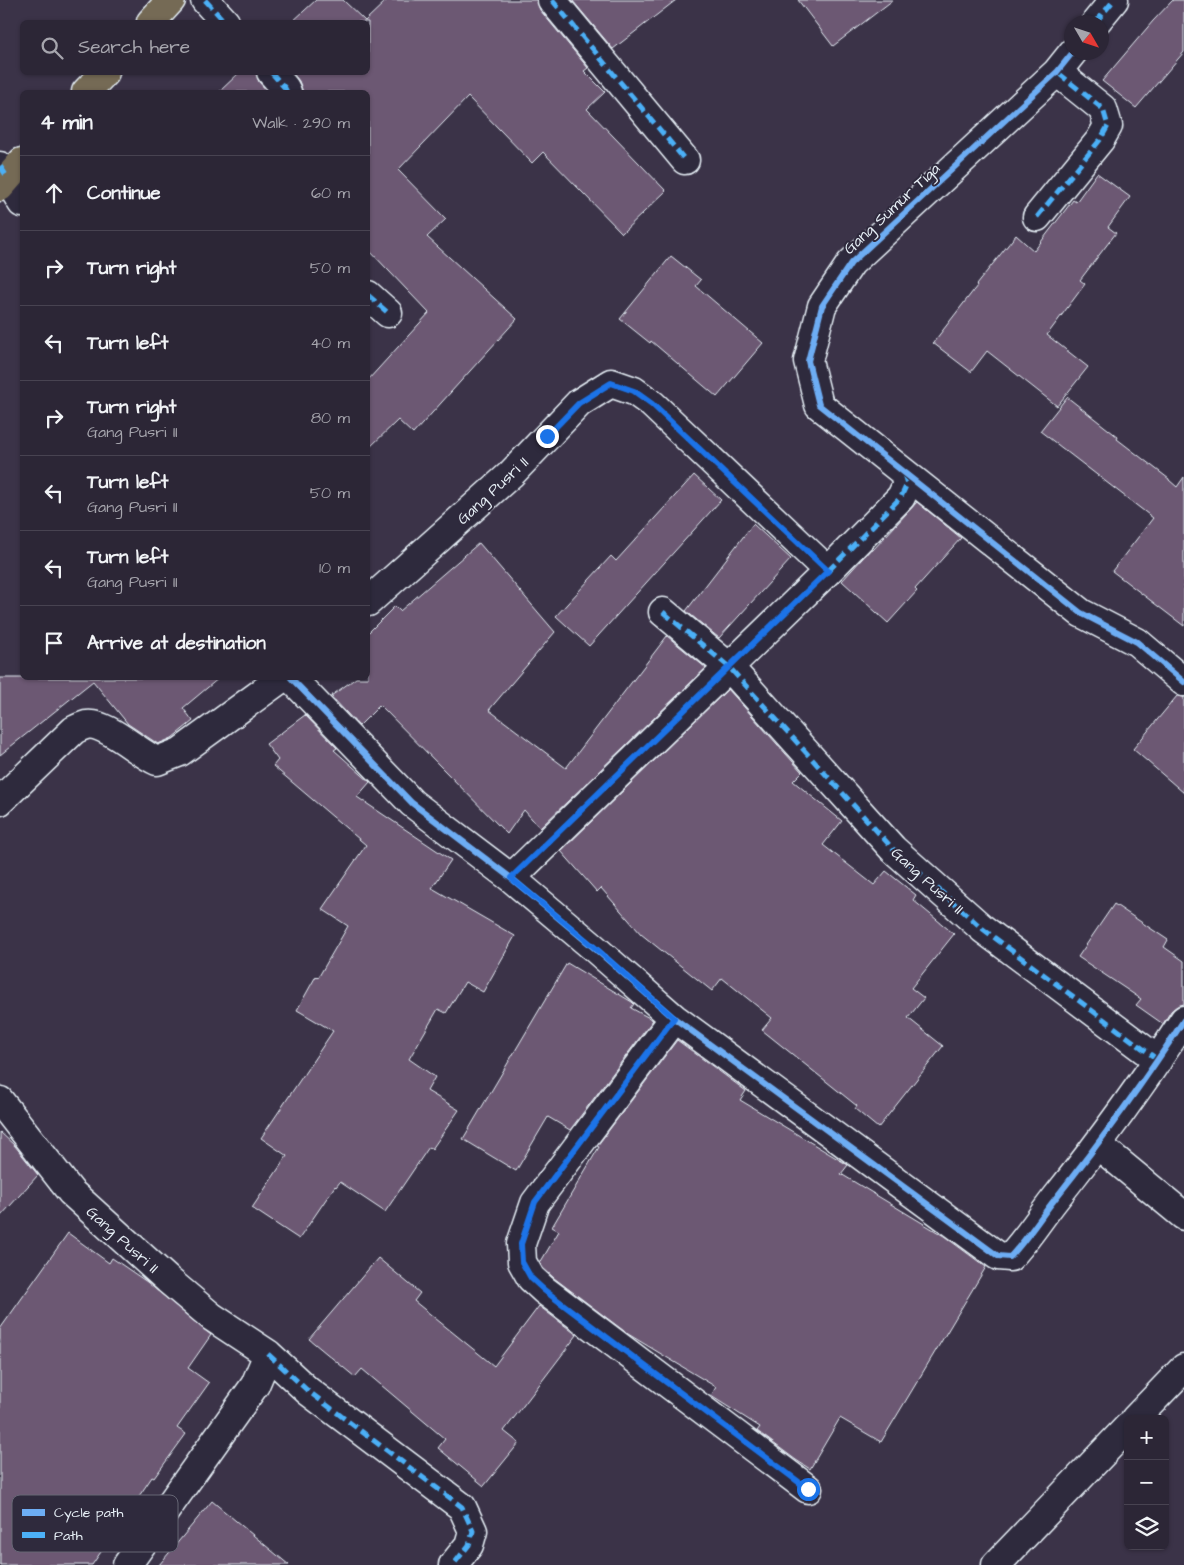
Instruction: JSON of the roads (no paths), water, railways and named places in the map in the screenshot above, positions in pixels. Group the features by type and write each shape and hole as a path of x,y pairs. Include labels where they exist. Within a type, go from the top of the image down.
{"main road":[{"path":"152,20 171,0"},
{"path":"88,90 102,75"}],"street":[{"path":"205,0 224,20"},
{"path":"552,0 685,160"},
{"path":"1102,15 1114,0"},
{"path":"1037,217 1100,140 1108,126 1103,109 1065,62"},
{"name":"Gang Sumur Tiga","path":"1065,62 851,263 822,306 808,361 819,405 882,453 903,472 1081,613 1138,642 1184,682"},
{"path":"274,75 286,90"},
{"path":"8,173 20,199"},
{"path":"370,297 388,313"},
{"name":"Gang Pusri II","path":"370,600 511,474 579,403 611,383 634,391 652,404 828,571"},
{"path":"511,878 828,571 901,497 907,484 903,472"},
{"name":"Gang Pusri II","path":"663,612 728,667 893,849 983,929 1158,1060"},
{"path":"0,801 74,730 86,725 93,725 108,730 147,757 157,761 180,752 279,680"},
{"path":"293,680 412,803 511,878 593,946 674,1018 998,1256 1010,1256 1020,1247 1044,1213 1098,1145 1184,1020"},
{"path":"674,1018 535,1202 521,1244 522,1262 531,1278 544,1290 808,1489"},
{"name":"Gang Pusri II","path":"0,1101 71,1192 193,1301 212,1317 268,1354 308,1391 462,1507 473,1531 469,1544 453,1565"},
{"path":"1098,1145 1184,1216"},
{"path":"178,1495 256,1385 268,1354"},
{"path":"1139,1415 1184,1368"},
{"path":"996,1565 1124,1431"},
{"path":"128,1565 137,1552"}]}
